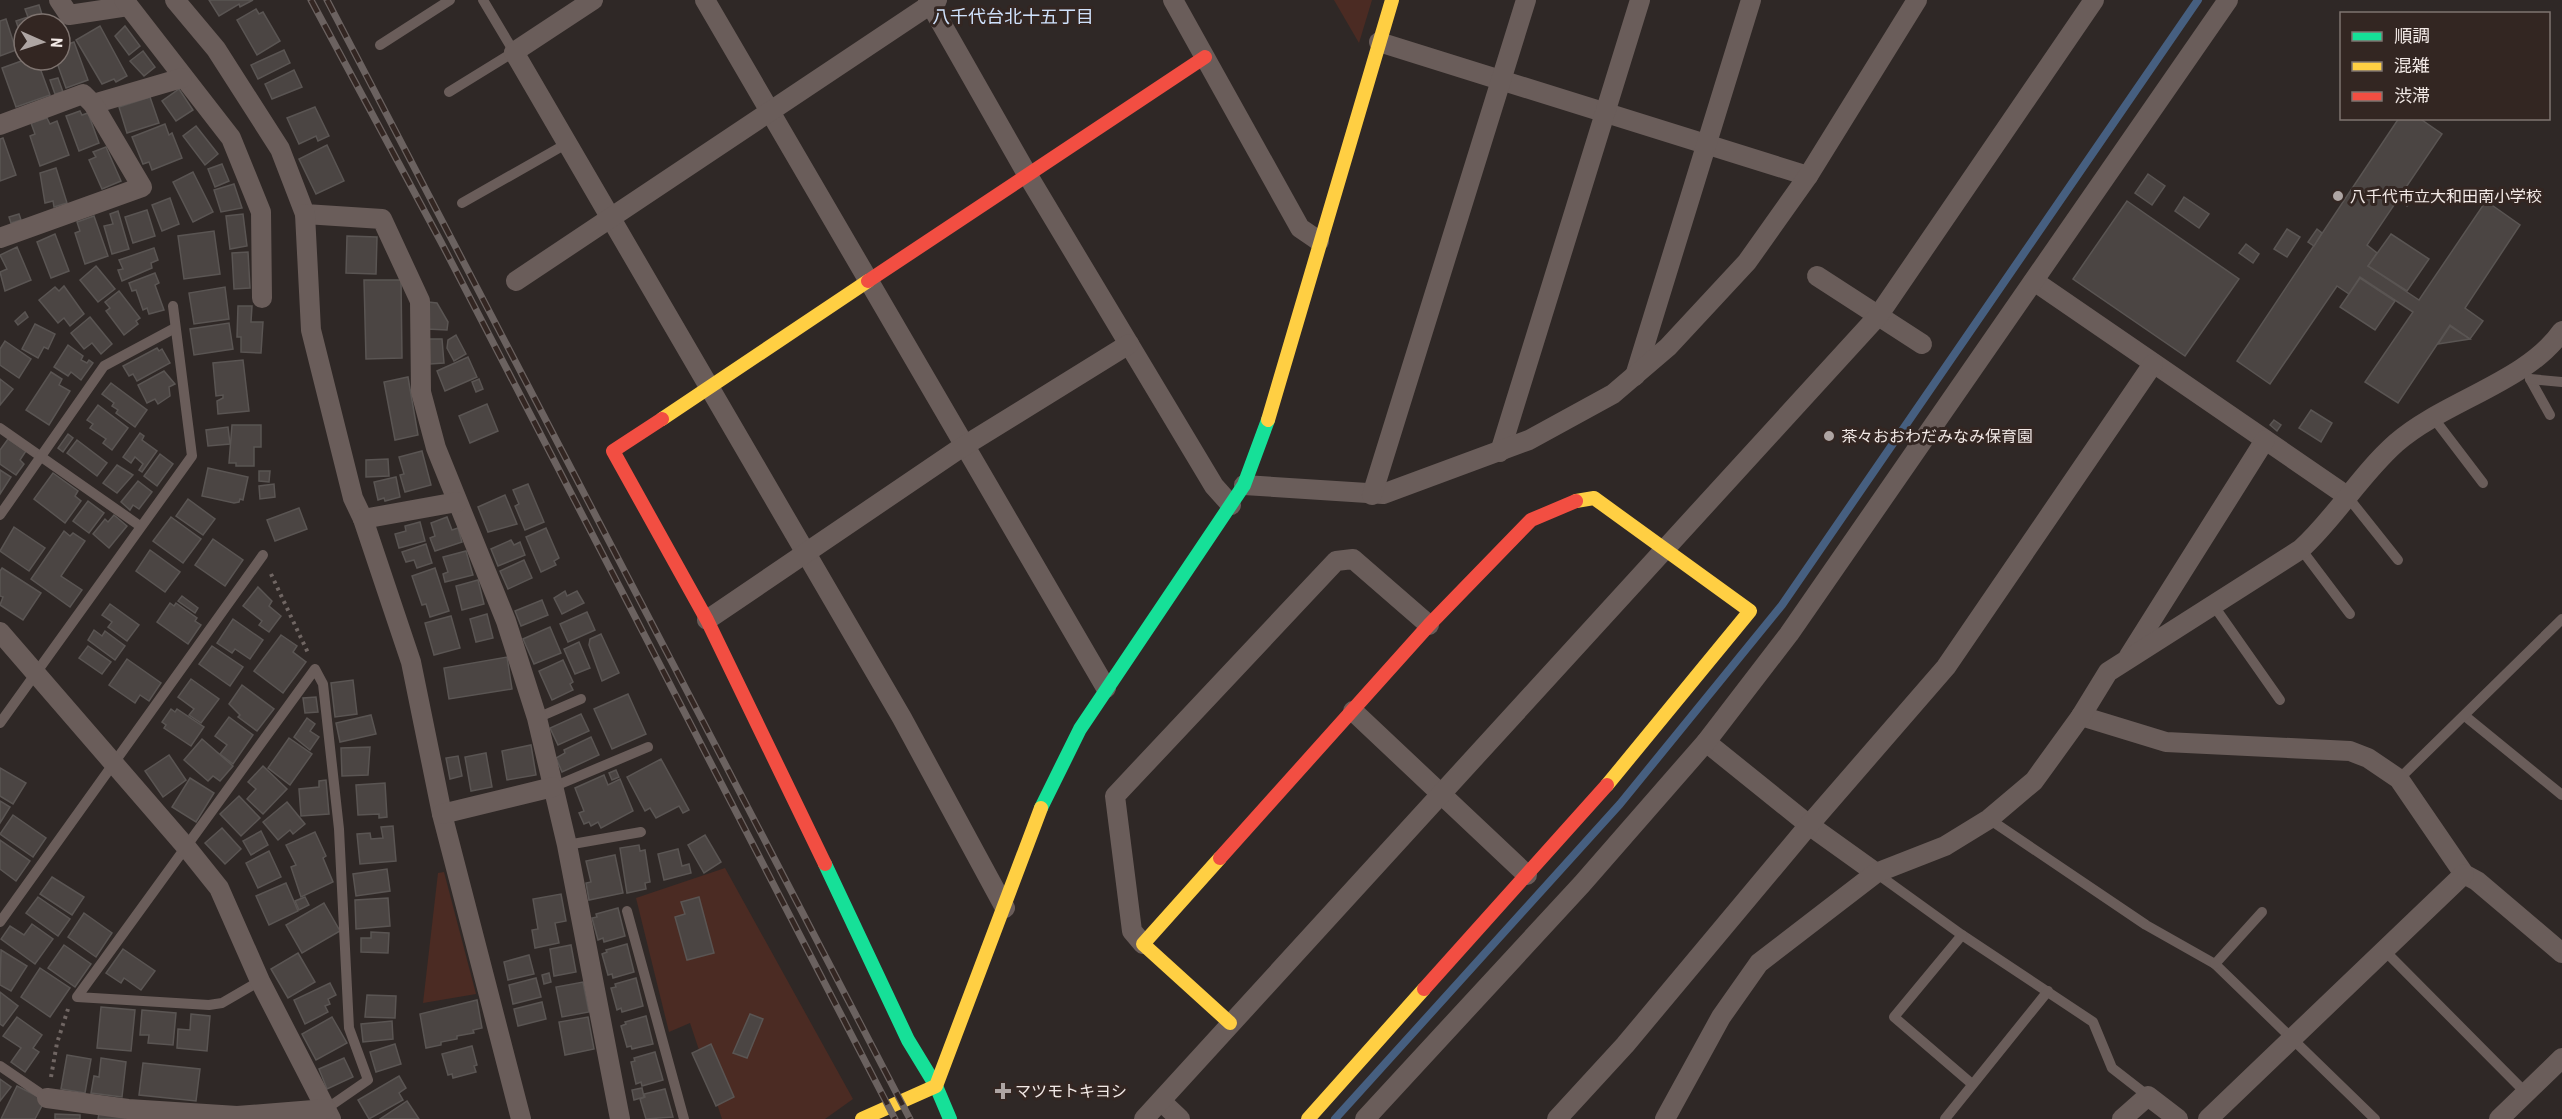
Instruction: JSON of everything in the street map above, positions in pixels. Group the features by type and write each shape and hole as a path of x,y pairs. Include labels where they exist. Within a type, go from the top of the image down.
{"street":[{"path":"59,0 69,15 126,3 182,78 231,138 261,212 262,298"},
{"path":"175,0 216,49 279,149 305,214 311,330 353,498 363,519 411,662 442,814 521,1119"},
{"path":"593,0 514,52 902,718 1005,908"},
{"path":"705,0 1106,688"},
{"path":"1173,0 1300,228 1318,241"},
{"path":"862,1119 936,1086 1043,804 1080,729 1244,485 1262,440 1318,241 1392,0"},
{"path":"1372,495 1526,0"},
{"path":"1500,452 1640,0"},
{"path":"1634,378 1751,0"},
{"path":"1244,485 1383,494 1500,452 1569,420 1634,378 1729,283 1808,176 1917,0"},
{"path":"1144,1119 1878,316 2094,0"},
{"path":"1365,1119 1582,884 1706,742 1789,634 2228,0"},
{"path":"516,281 772,112 932,1 1027,174 1214,486 1232,505"},
{"path":"1379,42 1808,176"},
{"path":"950,1119 936,1086 908,1040 773,753 707,620 613,451 1205,57"},
{"path":"93,104 182,78"},
{"path":"0,125 83,94 93,104 142,187 0,238"},
{"path":"305,214 382,219 420,301 421,393 436,448 506,621 537,718 567,845 620,1119"},
{"path":"1817,276 1922,344"},
{"path":"2034,281 2347,496"},
{"path":"1665,1119 1721,1017 1759,963 1876,873 1945,846 1989,819 2034,781 2081,716 2108,672 2301,549 2323,529 2347,496 2397,442 2432,416 2526,373 2554,344 2562,332"},
{"path":"707,620 964,446 1129,344"},
{"path":"1557,1119 1625,1045 1809,825 1946,667 2153,364"},
{"path":"2126,661 2265,440"},
{"path":"1143,944 1429,625 1531,520 1576,501 1594,498 1750,611 1607,785 1308,1119"},
{"path":"363,519 457,502"},
{"path":"1230,1023 1143,944 1132,931 1115,796 1336,561 1353,559 1429,625"},
{"path":"0,633 219,888 260,981 328,1114 237,1116 128,1109 47,1098"},
{"path":"1353,711 1527,875"},
{"path":"2081,716 2166,742 2350,751 2368,758 2399,780 2464,874 2477,880 2561,949"},
{"path":"1706,742 1809,825 1876,873"},
{"path":"442,814 553,787"},
{"path":"2208,1119 2464,874"},
{"path":"2499,1119 2513,1108 2525,1092 2562,1058"},
{"path":"2122,1119 2148,1096 2178,1119"},
{"path":"1161,1101 1180,1119"}],"lane":[{"path":"380,45 450,0"},
{"path":"449,92 514,52 483,0"},
{"path":"462,203 566,144"},
{"path":"0,723 192,456 172,306"},
{"path":"0,514 104,366 175,328"},
{"path":"2526,373 2562,382"},
{"path":"2526,373 2550,416"},
{"path":"2432,416 2483,483"},
{"path":"0,428 140,526"},
{"path":"2347,496 2398,560"},
{"path":"2301,549 2350,614"},
{"path":"0,922 115,765 261,558"},
{"path":"2214,606 2280,700"},
{"path":"2399,780 2560,624"},
{"path":"77,997 315,669 323,684 339,829 348,967 349,1028 368,1080 328,1114"},
{"path":"537,718 581,699"},
{"path":"2465,716 2562,795"},
{"path":"553,787 648,747"},
{"path":"1989,819 2146,925 2215,964 2293,1037 2375,1119"},
{"path":"567,845 641,832"},
{"path":"1876,873 1962,935 2093,1022 2112,1068 2148,1096"},
{"path":"627,911 684,1119"},
{"path":"2215,964 2262,912"},
{"path":"1962,935 1894,1017 1972,1084"},
{"path":"2384,950 2525,1092"},
{"path":"77,997 209,1005 222,1003 260,981"},
{"path":"1945,1119 2048,991"},
{"path":"0,1066 47,1098"}],"path":[{"path":"261,558 268,567 315,669"},
{"path":"47,1098 64,1015 77,997"}],"shaded area":[{"path":"1334,0 1372,0 1359,43"},
{"path":"725,868 853,1099 825,1119 722,1119 690,1023 669,1032 636,898"},
{"path":"444,872 476,994 423,1003 438,873"}],"building":[{"path":"209,0 253,0 240,7 239,4 219,16"},
{"path":"39,5 41,12 26,12 25,9"},
{"path":"256,9 259,14 263,12 280,41 257,55 237,20"},
{"path":"6,19 12,38 12,52 0,56 0,21"},
{"path":"100,26 127,76 116,82 114,79 102,84 76,40"},
{"path":"125,26 140,46 129,55 115,36"},
{"path":"74,42 88,80 66,88 60,72 72,72 72,43"},
{"path":"284,50 290,63 258,79 251,65"},
{"path":"143,51 155,67 144,76 130,61"},
{"path":"12,64 12,72 41,72 50,95 16,107 2,68"},
{"path":"294,70 302,87 272,99 265,84"},
{"path":"58,78 63,92 55,94 50,80"},
{"path":"179,89 193,110 176,121 162,101"},
{"path":"150,97 159,123 127,133 119,107"},
{"path":"315,107 329,136 318,141 316,136 299,144 287,118"},
{"path":"80,111 82,115 88,113 99,143 79,151 66,116"},
{"path":"47,118 50,124 57,121 69,155 40,166 30,136 35,134 31,123"},
{"path":"2398,120 2422,120 2442,134 2367,245 2377,253 2368,266 2419,300 2486,201 2520,225 2465,308 2483,321 2470,339 2450,325 2398,403 2365,382 2413,312 2360,277 2349,294 2337,286 2270,384 2237,361"},
{"path":"165,124 169,135 172,133 182,158 152,170 149,162 143,164 132,137"},
{"path":"196,126 218,154 205,165 183,136"},
{"path":"3,138 16,175 0,181 0,139"},
{"path":"327,145 344,181 316,194 299,159"},
{"path":"106,147 121,181 102,189 89,160 96,157 93,152"},
{"path":"222,164 229,181 215,187 208,169"},
{"path":"56,168 67,203 54,207 53,201 45,203 40,173"},
{"path":"193,172 213,212 193,222 173,182"},
{"path":"2148,174 2165,186 2152,205 2135,193"},
{"path":"234,184 242,208 221,212 214,190"},
{"path":"2406,187 2416,193 2407,206 2398,200"},
{"path":"2184,197 2209,214 2199,228 2175,211"},
{"path":"170,198 179,224 162,231 152,205"},
{"path":"2127,201 2239,279 2185,356 2073,279"},
{"path":"147,210 155,236 133,243 125,217"},
{"path":"118,211 129,249 112,254 104,226 113,224 110,214"},
{"path":"19,214 21,220 11,223 9,217"},
{"path":"243,214 247,246 230,249 226,216"},
{"path":"94,216 108,256 85,264 75,233 80,231 77,222"},
{"path":"2287,229 2300,237 2287,257 2274,249"},
{"path":"2317,229 2322,233 2314,246 2308,242"},
{"path":"214,231 220,274 184,279 178,236"},
{"path":"55,234 69,271 51,278 37,242"},
{"path":"2391,234 2429,259 2407,291 2368,266"},
{"path":"347,236 377,237 376,274 346,273"},
{"path":"2246,244 2259,254 2253,263 2239,253"},
{"path":"17,247 31,280 5,291 0,272 7,269 0,255"},
{"path":"154,248 158,260 151,263 152,268 122,281 118,270 123,269 119,260"},
{"path":"248,252 250,288 234,289 232,253"},
{"path":"96,266 115,289 98,302 80,280"},
{"path":"155,273 159,283 155,285 164,310 149,314 147,308 143,310 136,290 132,291 129,283"},
{"path":"2360,278 2395,301 2375,330 2340,307"},
{"path":"364,280 401,280 402,358 366,359"},
{"path":"64,286 84,314 70,326 64,318 58,323 39,300 55,287 59,291"},
{"path":"225,287 229,319 194,324 189,293"},
{"path":"119,291 140,318 136,321 138,324 124,335 106,311 110,308 105,302"},
{"path":"428,302 437,303 448,322 447,330 427,329"},
{"path":"238,306 252,306 251,322 263,322 261,353 241,352 241,337 237,337"},
{"path":"25,312 28,317 18,325 15,321"},
{"path":"90,317 112,344 101,354 92,343 84,349 71,333"},
{"path":"229,323 233,349 194,355 190,329"},
{"path":"35,324 55,334 48,349 44,347 38,358 22,349"},
{"path":"2450,326 2470,339 2438,344"},
{"path":"456,335 466,354 454,361 447,348 448,340"},
{"path":"429,339 442,339 444,363 430,364"},
{"path":"5,341 31,359 19,378 0,365 0,349"},
{"path":"68,345 83,356 81,360 87,363 89,360 93,363 81,380 71,372 68,376 54,367"},
{"path":"157,348 159,351 162,349 170,363 137,381 133,374 129,376 123,366"},
{"path":"468,357 477,377 445,391 437,371"},
{"path":"243,360 249,411 218,414 217,401 223,398 223,395 216,396 213,363"},
{"path":"164,371 175,384 169,387 170,396 158,404 155,399 147,403 138,385"},
{"path":"51,372 62,379 59,385 70,391 49,425 26,410"},
{"path":"408,377 418,435 395,440 384,382"},
{"path":"0,379 13,389 0,405"},
{"path":"479,379 483,389 476,392 472,382"},
{"path":"111,383 147,410 135,427 116,413 118,410 112,406 114,403 102,394"},
{"path":"487,404 498,431 470,443 459,416"},
{"path":"98,405 128,428 112,450 103,443 106,439 90,428 93,424 87,420"},
{"path":"2311,410 2332,423 2321,442 2299,428"},
{"path":"2274,420 2281,425 2277,431 2270,425"},
{"path":"232,425 261,425 261,447 254,447 254,466 236,466 236,463 229,463"},
{"path":"228,427 230,444 208,446 206,430"},
{"path":"140,433 144,436 142,440 157,451 142,472 139,470 143,464 135,457 131,463 123,457"},
{"path":"68,434 73,438 63,452 58,448"},
{"path":"8,439 26,451 20,460 24,464 16,475 0,464 0,450"},
{"path":"77,440 107,463 97,476 67,453"},
{"path":"422,451 431,485 405,492 400,475 404,474 399,457"},
{"path":"160,454 173,464 157,486 144,476"},
{"path":"388,459 389,476 366,477 366,460"},
{"path":"117,465 133,475 117,493 103,483"},
{"path":"208,468 248,477 243,500 240,499 239,502 234,503 202,496"},
{"path":"0,470 11,477 0,494"},
{"path":"259,471 270,471 269,482 259,481"},
{"path":"53,473 78,491 75,496 81,501 65,523 34,499"},
{"path":"396,477 400,497 385,501 384,498 378,500 374,482"},
{"path":"138,481 152,492 139,509 133,505 130,510 121,502"},
{"path":"274,484 275,497 260,499 259,486"},
{"path":"528,484 544,522 525,530 515,506 519,504 513,490"},
{"path":"505,495 517,524 488,532 478,507"},
{"path":"188,499 215,519 203,535 176,516"},
{"path":"88,501 104,513 89,533 73,521"},
{"path":"299,508 307,529 275,541 267,520"},
{"path":"114,515 127,526 109,548 93,534 105,519 108,522"},
{"path":"171,517 201,539 183,563 153,541"},
{"path":"447,517 452,530 458,528 462,542 435,551 430,538 435,536 431,523"},
{"path":"420,522 425,541 399,548 395,534 406,531 405,526"},
{"path":"14,527 45,548 29,571 0,551"},
{"path":"546,528 559,558 554,561 556,565 541,572 526,537"},
{"path":"64,531 70,536 73,533 85,541 61,576 82,590 70,607 31,579"},
{"path":"213,539 243,560 225,586 195,565"},
{"path":"511,540 514,545 520,542 525,555 498,566 491,549"},
{"path":"426,544 432,563 417,568 414,560 406,562 402,552"},
{"path":"150,550 180,572 165,592 136,571"},
{"path":"466,551 473,575 445,582 443,574 448,572 443,557"},
{"path":"524,560 532,578 508,589 500,571"},
{"path":"2,568 41,593 23,620 0,605 3,597 0,596"},
{"path":"435,568 449,611 430,617 426,604 422,605 412,576"},
{"path":"478,580 484,604 462,610 456,586"},
{"path":"258,587 272,601 269,606 281,616 269,632 259,625 262,621 243,606"},
{"path":"565,591 567,596 577,591 584,603 562,614 554,598"},
{"path":"182,596 198,608 195,613 178,601"},
{"path":"542,600 548,615 521,626 515,611"},
{"path":"170,603 174,606 176,603 197,618 195,621 201,625 188,644 157,622"},
{"path":"110,604 139,625 127,641 108,627 112,622 102,615"},
{"path":"587,612 595,630 568,642 560,624"},
{"path":"487,614 493,638 476,642 470,619"},
{"path":"451,616 460,648 434,655 425,623"},
{"path":"233,619 263,640 250,659 235,649 232,653 217,643"},
{"path":"550,627 561,653 534,664 523,639"},
{"path":"94,630 102,636 105,631 125,646 115,660 88,640"},
{"path":"601,634 619,673 602,681 589,645 590,639"},
{"path":"281,635 297,646 293,652 306,662 283,693 254,671"},
{"path":"579,642 590,668 575,674 564,649"},
{"path":"88,646 111,662 102,674 79,658"},
{"path":"212,646 243,667 230,686 199,664"},
{"path":"507,657 512,689 449,699 444,668"},
{"path":"127,659 161,683 149,701 140,695 135,703 109,685"},
{"path":"563,660 573,682 570,684 573,690 552,700 539,671"},
{"path":"191,679 219,699 201,723 189,715 194,709 178,697"},
{"path":"353,680 357,714 335,717 331,683"},
{"path":"242,685 274,709 257,731 238,717 240,715 229,704"},
{"path":"628,694 646,734 612,749 594,709"},
{"path":"316,697 318,712 305,713 303,698"},
{"path":"171,709 175,712 177,709 204,727 191,746 164,728 166,725 162,722"},
{"path":"581,714 589,731 558,745 550,728"},
{"path":"371,715 376,734 340,742 336,723"},
{"path":"229,717 253,735 233,764 220,754 227,745 215,736"},
{"path":"307,718 315,724 310,731 319,737 310,750 294,737"},
{"path":"591,737 599,755 562,772 556,758 565,753 564,750"},
{"path":"289,738 312,754 290,785 268,768"},
{"path":"202,739 233,766 220,781 213,776 208,781 184,760"},
{"path":"531,745 536,775 507,780 502,751"},
{"path":"370,747 368,775 342,776 341,748"},
{"path":"486,753 492,787 471,791 465,757"},
{"path":"169,755 186,780 163,797 145,771"},
{"path":"458,756 462,776 450,779 446,758"},
{"path":"661,759 689,810 683,813 679,806 656,818 650,808 645,811 627,777"},
{"path":"263,766 287,789 263,814 247,799 256,789 248,782"},
{"path":"0,768 26,783 13,804 0,796"},
{"path":"616,770 619,777 612,780 609,773"},
{"path":"604,775 608,785 620,779 633,811 601,828 598,822 591,826 589,822 584,824 579,813 584,811 575,788"},
{"path":"190,778 214,793 196,822 172,807"},
{"path":"326,780 329,814 301,816 299,789 319,787 319,781"},
{"path":"385,783 387,817 379,818 379,814 358,815 356,785"},
{"path":"239,796 260,818 241,836 220,814"},
{"path":"0,801 10,807 0,823"},
{"path":"287,802 305,824 293,834 290,830 278,840 263,822"},
{"path":"13,815 46,838 33,857 0,834"},
{"path":"393,826 396,861 360,864 357,834 370,833 371,839 383,838 381,827"},
{"path":"222,828 241,849 225,864 205,843"},
{"path":"261,831 268,845 251,855 243,841"},
{"path":"315,832 326,856 323,858 333,882 301,897 291,867 296,865 286,845"},
{"path":"705,835 721,862 704,873 688,845"},
{"path":"0,840 30,861 16,881 0,869"},
{"path":"639,845 640,851 645,850 650,882 645,883 646,889 627,893 620,848"},
{"path":"678,849 682,866 689,864 691,873 664,880 658,854"},
{"path":"269,851 281,877 258,888 246,863"},
{"path":"615,855 623,893 589,900 586,883 591,882 586,861"},
{"path":"387,869 390,891 356,896 353,874"},
{"path":"52,877 84,897 72,915 40,894"},
{"path":"286,883 298,911 269,925 256,896"},
{"path":"561,894 566,921 555,923 559,943 535,948 532,930 538,929 533,899"},
{"path":"38,897 70,919 58,936 26,913"},
{"path":"305,897 309,905 299,910 295,901"},
{"path":"699,897 714,953 687,960 675,917 685,914 681,902"},
{"path":"388,898 390,926 356,929 355,900"},
{"path":"324,903 340,931 302,953 286,925"},
{"path":"618,908 625,936 604,942 603,938 598,940 592,918 597,917 596,914"},
{"path":"84,913 112,933 96,957 68,937"},
{"path":"32,924 53,939 35,964 1,939 10,926 24,935"},
{"path":"371,932 389,933 388,953 361,952 361,938 371,938"},
{"path":"627,944 634,972 613,978 612,974 608,975 602,954 607,952 606,950"},
{"path":"64,945 91,964 75,987 48,968"},
{"path":"571,945 576,972 554,976 550,949"},
{"path":"123,949 155,971 141,990 124,978 121,983 106,973"},
{"path":"1,950 27,966 11,991 0,985"},
{"path":"298,953 315,982 288,998 271,969"},
{"path":"529,955 534,974 508,980 504,962"},
{"path":"40,968 70,988 50,1017 21,997"},
{"path":"549,973 551,982 544,984 542,975"},
{"path":"536,978 541,997 513,1004 509,985"},
{"path":"636,978 643,1006 622,1012 621,1008 617,1010 611,988 616,987 615,984"},
{"path":"583,982 589,1012 562,1017 556,987"},
{"path":"330,983 336,995 328,999 330,1004 325,1006 328,1012 305,1024 294,1000"},
{"path":"0,992 18,1006 3,1026 0,1024"},
{"path":"367,995 396,996 395,1018 365,1017"},
{"path":"477,1000 482,1028 473,1030 474,1033 457,1036 457,1039 441,1042 441,1045 426,1048 420,1014"},
{"path":"542,1002 546,1019 518,1026 514,1009"},
{"path":"101,1007 135,1010 131,1051 97,1048"},
{"path":"142,1010 176,1013 173,1045 148,1043 149,1035 140,1035"},
{"path":"191,1014 210,1016 207,1051 177,1048 178,1029 190,1030"},
{"path":"750,1014 763,1019 747,1058 733,1053"},
{"path":"646,1016 653,1044 632,1049 631,1046 627,1047 621,1026 626,1024 625,1022"},
{"path":"17,1017 42,1035 33,1048 39,1052 25,1072 11,1062 21,1048 3,1036"},
{"path":"332,1017 347,1043 316,1060 302,1034"},
{"path":"588,1017 594,1049 565,1055 559,1022"},
{"path":"392,1021 393,1039 363,1042 361,1024"},
{"path":"395,1044 401,1064 376,1072 370,1052"},
{"path":"711,1044 734,1097 716,1106 692,1053"},
{"path":"472,1046 477,1065 474,1066 476,1072 453,1078 452,1074 448,1075 442,1054"},
{"path":"655,1052 663,1080 642,1086 641,1082 636,1084 631,1062 635,1061 634,1058"},
{"path":"67,1055 91,1059 85,1093 61,1089"},
{"path":"101,1058 126,1062 122,1097 91,1093 94,1076 99,1077"},
{"path":"344,1058 353,1077 327,1089 319,1069"},
{"path":"143,1063 200,1069 196,1101 139,1095"},
{"path":"399,1076 406,1088 399,1093 403,1100 369,1119 358,1100"},
{"path":"0,1079 11,1087 0,1101"},
{"path":"17,1086 45,1100 35,1119 1,1119"},
{"path":"642,1088 644,1097 634,1100 632,1090"},
{"path":"665,1089 673,1117 646,1119 640,1099 645,1097 644,1094"},
{"path":"407,1101 419,1119 380,1119"},
{"path":"99,1113 125,1117 125,1119 98,1119"},
{"path":"55,1114 80,1115 80,1119 55,1119"}],"waterway":[{"path":"1335,1119 1620,804 1782,605 2198,0"}],"railway":[{"path":"311,0 441,242 895,1119"},
{"path":"327,0 910,1119"}],"traffic: fast":[{"path":"1041,808 1080,729 1244,485 1268,420"},
{"path":"825,864 908,1040 936,1086 950,1119"}],"traffic: slow":[{"path":"1268,420 1392,0"},
{"path":"662,419 868,281"},
{"path":"1576,501 1594,498 1750,611 1607,785"},
{"path":"862,1119 936,1086 1041,808"},
{"path":"1220,858 1143,944 1230,1023"},
{"path":"1308,1119 1424,989"}],"traffic: jam":[{"path":"868,281 1205,57"},
{"path":"662,419 613,451 707,620 825,864"},
{"path":"1220,858 1429,625 1531,520 1576,501"},
{"path":"1424,989 1607,785"}],"place":[{"name":"八千代市立大和田南小学校","path":"2338,196"},
{"name":"茶々おおわだみなみ保育園","path":"1829,436"},
{"name":"マツモトキヨシ","path":"1003,1091"}],"district":[{"name":"八千代台北十五丁目","path":"1013,16"}]}
